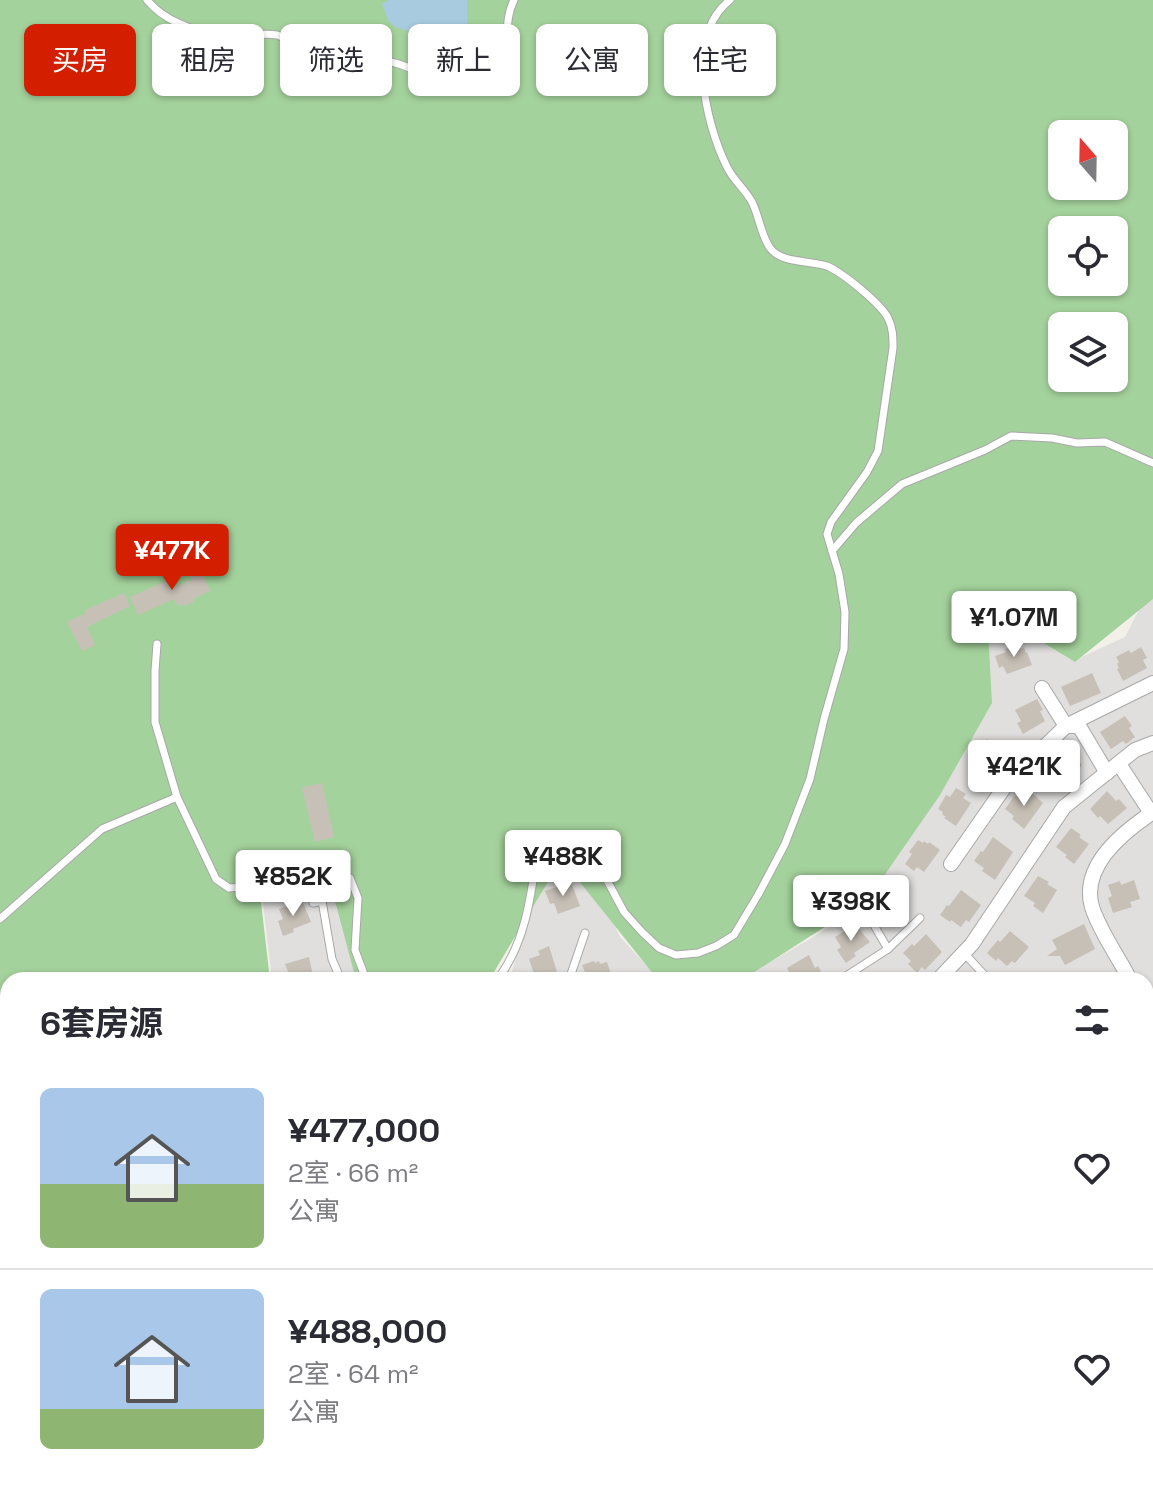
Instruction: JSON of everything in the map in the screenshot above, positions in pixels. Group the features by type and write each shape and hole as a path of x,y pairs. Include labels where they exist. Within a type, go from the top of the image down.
{"street":[{"path":"951,864 1008,782 1066,726 1153,683"},
{"path":"1042,688 1066,726"},
{"path":"1066,726 1079,726 1152,813 1106,852 1089,886 1092,906 1126,972"},
{"path":"946,972 972,944 1064,807 1135,750 1153,743"}],"lane":[{"path":"147,0 156,11 172,21 213,35 229,39 278,35 306,48 364,55 410,67 451,86 483,79 506,57 509,10 514,0"},
{"path":"504,972 521,937 537,853 563,849 586,858 601,869 624,912 659,948 676,955 698,953 734,935 790,831 810,779 844,649 845,612 839,574 827,534 831,522 867,472 878,451 893,333 879,305 841,275 827,266 779,256 770,248 745,189 729,170 711,118 703,80 703,55 711,25 720,8 730,0"},
{"path":"832,551 856,523 902,484 1011,436 1077,443 1105,442 1153,463"},
{"path":"157,644 155,722 177,797 216,879 229,888 256,886 303,868 330,866 350,878 358,898 355,950 363,972"},
{"path":"0,919 102,829 177,797"},
{"path":"313,903 322,901 332,959 338,972"},
{"path":"868,915 888,949"},
{"path":"852,972 888,949 920,918"},
{"path":"572,972 585,933"},
{"path":"964,953 982,972"}],"shaded area":[{"path":"1153,593 1153,972 753,972 858,911 981,719 985,629 1002,619 1073,661 1125,637 1146,596"},
{"path":"558,867 600,894 620,937 653,972 512,972 542,873"},
{"path":"330,883 363,972 271,972 263,903"}],"green space":[{"path":"0,0 1153,0 1153,599 1075,662 1002,618 988,630 992,703 940,795 868,899 754,972 652,972 579,881 552,875 494,972 354,972 330,882 261,902 269,972 0,972"}],"water":[{"path":"389,0 467,0 467,24 408,24 408,31 395,27 388,20 382,4"}],"building":[{"path":"198,563 210,591 185,606 178,606 174,599 138,615 130,597 166,581 170,589 192,580 186,567"},
{"path":"124,593 130,606 87,627 95,645 82,651 67,622 86,613 85,610"},
{"path":"1019,644 1027,652 1032,665 1007,674 1003,666 999,668 995,656"},
{"path":"1141,647 1147,658 1143,660 1147,668 1123,681 1116,657"},
{"path":"1092,673 1101,693 1070,706 1061,687"},
{"path":"1037,699 1045,721 1023,734 1015,710"},
{"path":"1125,716 1135,737 1111,749 1100,732"},
{"path":"987,739 1007,754 993,774 983,766 980,770 969,761"},
{"path":"1069,750 1082,765 1065,786 1047,771"},
{"path":"322,783 334,837 315,842 302,788"},
{"path":"1025,787 1043,803 1024,829 1005,809"},
{"path":"956,788 966,794 963,798 971,803 956,826 944,818 943,812 938,809 946,795 950,797"},
{"path":"1107,791 1127,808 1108,824 1090,809"},
{"path":"1071,828 1089,844 1074,864 1056,847"},
{"path":"993,837 1013,852 995,880 974,861"},
{"path":"918,840 929,842 940,850 924,872 917,867 914,871 905,864"},
{"path":"1038,876 1057,890 1043,913 1024,896"},
{"path":"1134,880 1140,899 1130,902 1132,907 1113,913 1108,885 1120,881 1121,885"},
{"path":"571,882 580,906 558,914 545,891"},
{"path":"889,889 909,907 889,922 871,906"},
{"path":"961,890 981,905 969,922 966,920 961,927 940,915"},
{"path":"302,900 311,922 283,936 278,921 283,919 279,909"},
{"path":"855,924 870,942 846,963 837,950 841,947 835,937"},
{"path":"1084,924 1095,949 1065,965 1060,956 1047,956 1057,949 1052,940"},
{"path":"1010,931 1029,947 1015,963 1012,961 1007,966 987,953"},
{"path":"926,934 942,952 925,970 922,967 916,972 903,953 912,944 914,946"},
{"path":"549,946 557,972 533,972 529,959 540,955 538,951"},
{"path":"809,955 815,968 818,966 821,972 789,972 787,968"},
{"path":"309,957 312,972 288,972 285,964"},
{"path":"594,961 600,964 607,962 610,972 585,972 582,965"}]}
